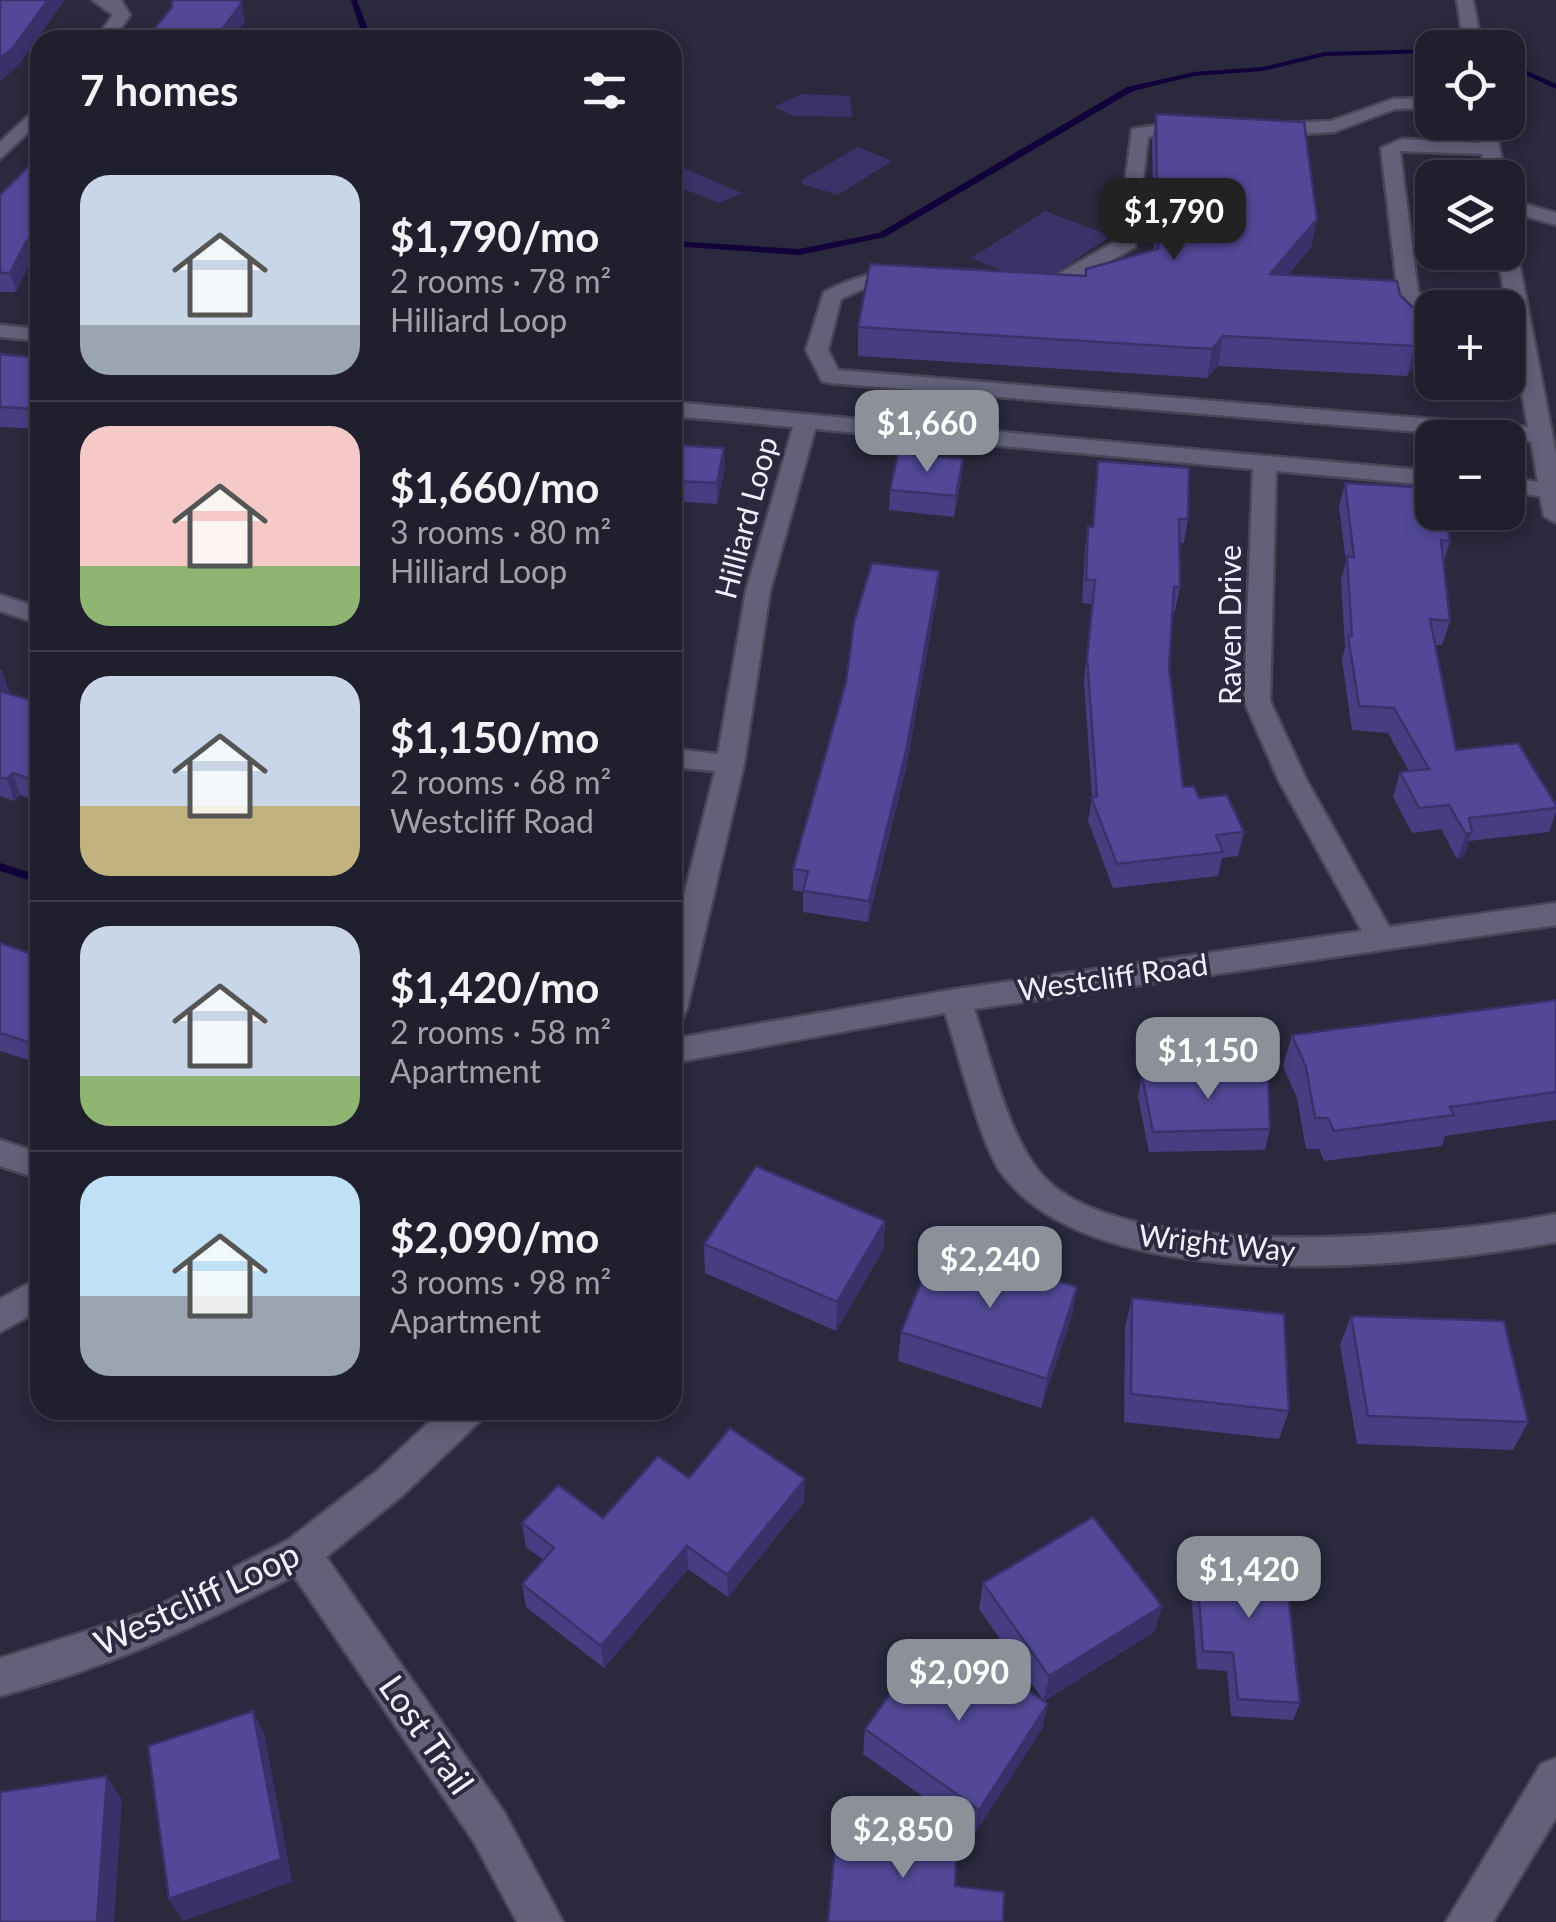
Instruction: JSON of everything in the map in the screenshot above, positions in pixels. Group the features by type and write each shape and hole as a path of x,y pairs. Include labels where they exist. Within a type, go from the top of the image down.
{"street":[{"path":"100,0 115,4 122,15 111,30"},
{"path":"1465,0 1470,30"},
{"path":"1251,129 1334,126 1393,104 1415,103"},
{"path":"0,153 30,121"},
{"path":"1012,288 1052,287 1128,243 1139,133 1180,126 1216,127"},
{"path":"1489,140 1492,160"},
{"path":"1415,300 1408,295 1390,148 1402,144 1490,149"},
{"path":"1525,210 1556,219"},
{"path":"936,283 861,282 830,296 818,350 830,376 1543,423"},
{"path":"0,331 30,333"},
{"path":"1525,357 1543,423 1556,516"},
{"path":"682,410 805,424"},
{"name":"Hilliard Loop","path":"682,968 730,764 758,592 805,424 1415,476"},
{"name":"Raven Drive","path":"1265,461 1258,701 1294,780 1381,939"},
{"path":"1525,487 1550,490"},
{"path":"0,603 30,613"},
{"path":"682,759 730,764"},
{"name":"Westcliff Road","path":"682,1048 956,1000 1556,914"},
{"name":"Wright Way","path":"956,1000 1010,1161 1039,1193 1078,1218 1132,1236 1314,1254 1464,1244 1556,1228"},
{"path":"0,1153 30,1163"},
{"path":"0,1317 30,1298"},
{"name":"Westcliff Loop","path":"0,1677 65,1660 154,1628 301,1554 390,1483 456,1420"},
{"name":"Lost Trail","path":"301,1554 489,1827 540,1922"},
{"path":"1468,1922 1556,1778"}],"shaded area":[{"path":"802,94 850,96 852,117 794,116 774,107"},
{"path":"858,147 892,161 838,195 802,184 801,180"},
{"path":"682,167 742,193 720,203 682,188"},
{"path":"1045,211 1111,236 1038,285 971,258"}],"building":[{"path":"0,0 48,0 13,48 0,58"},
{"path":"172,0 241,0 222,30 153,30 172,7"},
{"path":"1156,114 1304,122 1317,219 1270,274 1397,281 1400,295 1415,309 1415,345 1223,336 1212,349 858,327 870,264 1086,276 1086,269 1158,249"},
{"path":"30,165 30,237 10,273 0,273 0,195"},
{"path":"0,354 30,357 30,408 0,407"},
{"path":"682,446 724,448 717,483 682,481"},
{"path":"898,453 963,459 956,496 890,490"},
{"path":"1098,461 1189,468 1188,519 1179,519 1180,587 1174,587 1169,666 1183,787 1194,786 1199,798 1227,795 1244,832 1216,835 1223,852 1117,864 1091,797 1097,796 1087,657 1095,580 1086,580 1088,526 1093,527"},
{"path":"1345,483 1415,487 1415,530 1448,530 1450,541 1441,540 1450,621 1430,619 1456,750 1518,743 1556,808 1469,818 1472,832 1466,834 1449,805 1419,808 1400,772 1429,769 1394,708 1359,706 1348,636 1352,636 1347,556 1354,557"},
{"path":"872,563 939,571 907,747 869,901 803,891 808,871 793,869 846,682 854,622"},
{"path":"0,691 30,700 30,779 13,773 7,779 0,777"},
{"path":"0,943 30,954 30,1043 0,1033"},
{"path":"1556,1000 1556,1092 1450,1107 1454,1115 1334,1131 1328,1118 1315,1118 1306,1067 1292,1035"},
{"path":"1268,1074 1270,1129 1153,1132 1142,1076"},
{"path":"756,1166 885,1221 837,1302 704,1244"},
{"path":"936,1244 1077,1287 1047,1379 901,1332"},
{"path":"1132,1298 1284,1314 1289,1411 1131,1394"},
{"path":"1351,1316 1504,1321 1528,1422 1368,1416"},
{"path":"730,1428 805,1479 727,1575 687,1546 601,1646 522,1584 554,1548 522,1523 558,1485 603,1518 658,1456 689,1478"},
{"path":"1093,1517 1162,1606 1049,1676 983,1583"},
{"path":"1195,1548 1284,1555 1300,1703 1238,1699 1233,1653 1203,1651"},
{"path":"957,1643 1048,1704 979,1810 865,1729 904,1674 925,1688"},
{"path":"253,1711 281,1859 169,1899 148,1746"},
{"path":"107,1776 97,1922 0,1922 0,1792"},
{"path":"837,1826 957,1840 955,1886 1004,1892 1003,1922 828,1922"}],"waterway":[{"path":"354,0 364,30"},
{"path":"682,244 799,252 882,235 1130,89 1194,74 1263,69 1325,54 1415,51"},
{"path":"1525,72 1556,87"},
{"path":"0,867 30,877"}]}
